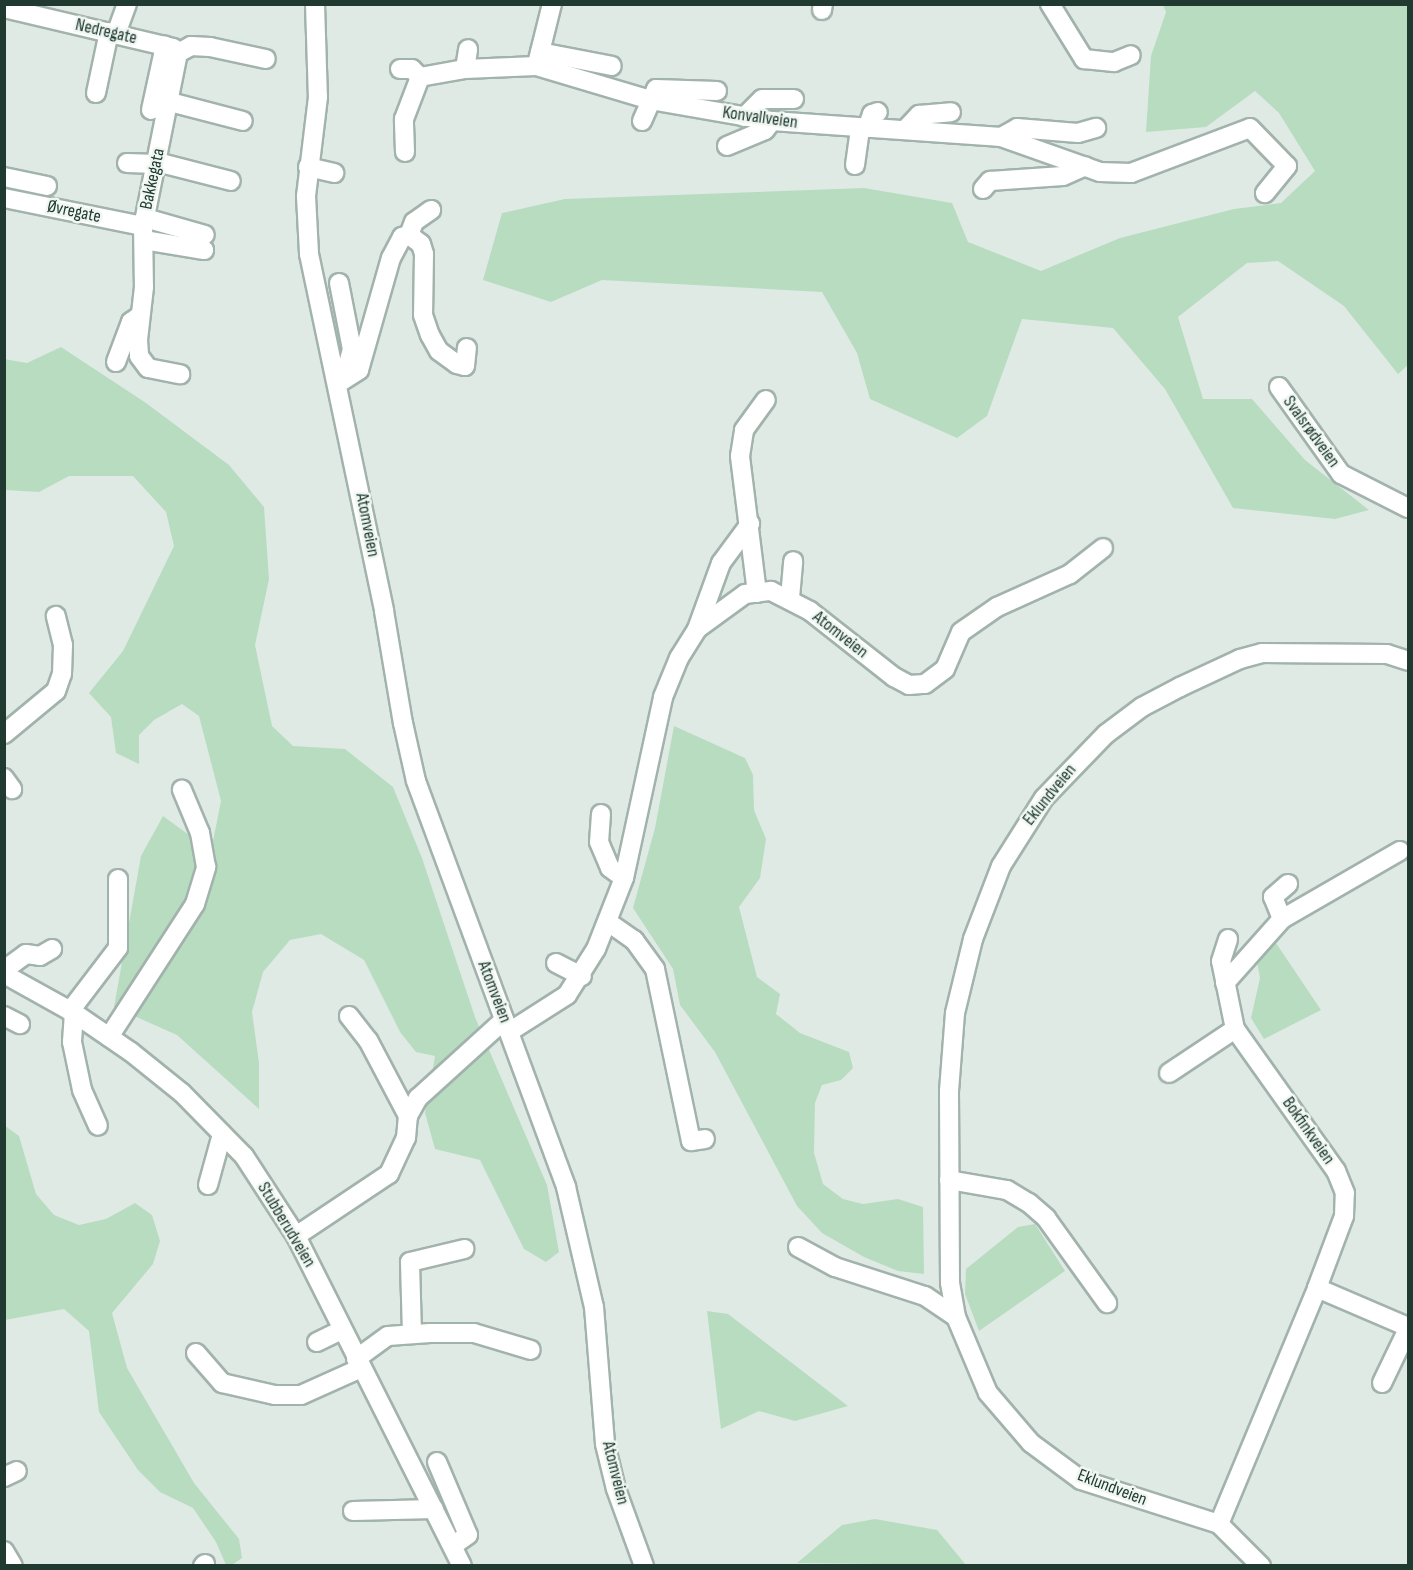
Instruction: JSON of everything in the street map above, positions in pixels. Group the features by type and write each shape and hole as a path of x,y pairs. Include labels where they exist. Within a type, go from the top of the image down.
{"street":[{"path":"96,93 112,33 127,4"},
{"name":"Atomveien","path":"315,4 318,97 308,167 309,254 341,382 416,781 566,1187 594,1307 605,1444 616,1489 644,1566"},
{"path":"552,4 538,59 612,66"},
{"path":"1050,4 1084,59 1114,62 1131,55"},
{"name":"Nedregate","path":"4,8 89,20 112,33 172,49"},
{"path":"151,110 172,49 190,46 210,47 266,59"},
{"name":"Bakkegata","path":"172,49 170,102 144,228 139,356 148,368 180,374"},
{"path":"465,69 468,49"},
{"name":"Konvallveien","path":"420,77 538,59 650,100 772,121 1001,137 1093,169"},
{"path":"400,69 412,69 420,77 404,119 405,152"},
{"path":"642,121 656,89 665,87 717,91"},
{"path":"744,117 762,99 794,99"},
{"path":"170,102 243,121"},
{"path":"855,165 863,128 872,114 878,112"},
{"path":"905,130 919,115 951,112"},
{"path":"727,146 765,130 772,121"},
{"path":"1001,137 1017,128 1078,133 1096,128"},
{"path":"983,189 990,181 1063,176 1093,169 1131,173 1250,128 1287,166 1265,193"},
{"path":"128,163 157,163 231,181"},
{"path":"308,167 334,173"},
{"path":"4,177 47,186"},
{"name":"Øvregate","path":"4,198 204,243"},
{"path":"410,235 414,222 431,210"},
{"path":"341,382 359,370 391,258 402,237 410,235"},
{"path":"410,235 421,244 424,254 423,315 430,335 439,351 457,364 465,366 467,348"},
{"path":"339,284 352,349 341,382"},
{"path":"116,362 131,322 142,314"},
{"name":"Svalsrødveien","path":"1279,387 1341,474 1408,508"},
{"path":"757,593 740,456 744,430 766,400"},
{"path":"697,629 721,563 750,524"},
{"name":"Atomveien","path":"507,1026 567,995 582,976 608,922 624,878 663,697 679,658 697,629 745,594 771,591 790,598 894,677 909,685 925,684 945,669 961,632 997,608 1070,574 1103,548"},
{"path":"790,598 793,561"},
{"path":"4,734 56,691 62,674 63,645 56,615"},
{"name":"Eklundveien","path":"1261,1566 1219,1524 1081,1480 1039,1449 988,1394 956,1317 948,1249 954,1014 973,939 1001,866 1044,798 1106,734 1142,707 1240,659 1263,653 1387,654 1408,661"},
{"path":"109,1037 195,904 206,867 200,833 182,790"},
{"path":"601,814 599,842 610,868 624,878"},
{"path":"1225,983 1282,919 1400,851"},
{"path":"98,1126 82,1090 72,1042 72,1012 118,948 118,879"},
{"path":"1282,919 1273,897 1288,884"},
{"path":"608,922 634,940 655,969 691,1141 705,1139"},
{"name":"Bokfinkveien","path":"1219,1524 1317,1288 1344,1215 1346,1193 1336,1171 1235,1029 1221,961 1228,939"},
{"path":"4,970 26,954 40,956 52,949"},
{"path":"556,963 582,976"},
{"name":"Stubberudveien","path":"4,974 72,1012 109,1037 182,1094 244,1156 296,1236 462,1566"},
{"path":"349,1016 368,1040 408,1116"},
{"path":"296,1236 389,1174 406,1138 408,1116 418,1098 507,1026"},
{"path":"1169,1073 1235,1029"},
{"path":"208,1185 222,1134"},
{"path":"949,1180 1007,1190 1029,1203 1046,1218 1107,1303"},
{"path":"798,1247 834,1267 925,1296 956,1317"},
{"path":"412,1334 410,1262 464,1249"},
{"path":"1317,1288 1408,1326 1382,1383"},
{"path":"317,1342 342,1330"},
{"path":"196,1353 222,1383 275,1395 301,1395 359,1363 388,1336 474,1333 531,1350"},
{"path":"437,1462 468,1535 452,1546"},
{"path":"352,1511 434,1509"},
{"path":"4,1551 13,1566"}],"green space":[{"path":"1163,5 1408,5 1408,365 1398,374 1344,306 1278,261 1247,263 1178,317 1203,399 1252,399 1305,460 1369,510 1335,519 1233,508 1165,389 1113,328 1022,319 987,416 957,438 870,399 857,353 822,292 602,280 551,302 483,280 502,213 565,199 864,188 952,203 968,242 1041,271 1120,238 1234,209 1281,203 1315,171 1279,113 1255,91 1206,127 1146,132 1151,56 1166,12"},
{"path":"61,347 146,403 229,465 264,507 269,579 255,645 272,726 293,746 345,749 393,787 422,858 475,1017 547,1185 559,1252 546,1262 524,1249 480,1160 435,1149 425,1113 435,1056 416,1052 400,1032 364,960 321,934 290,940 263,972 252,1012 259,1063 259,1109 177,1035 114,1007 141,856 163,816 211,851 221,801 199,716 182,704 154,720 139,735 139,764 116,753 111,717 89,693 123,651 174,546 166,512 133,476 69,476 39,492 5,490 4,359 27,363"},
{"path":"674,726 745,758 753,775 754,810 766,839 760,878 739,907 757,977 780,994 776,1014 800,1033 849,1052 853,1068 841,1080 822,1085 815,1103 814,1153 823,1184 843,1199 863,1204 898,1199 923,1207 924,1274 898,1271 864,1257 822,1233 797,1206 715,1052 680,1005 673,969 633,908 655,828"},
{"path":"1274,940 1321,1010 1264,1039 1251,1018 1260,978 1256,957"},
{"path":"4,1125 19,1136 36,1194 54,1215 79,1225 106,1219 135,1203 152,1215 160,1241 153,1264 112,1313 127,1368 194,1483 239,1539 242,1558 232,1565 226,1565 216,1542 193,1508 160,1492 138,1470 99,1412 89,1331 64,1309 5,1320"},
{"path":"1035,1224 1065,1271 979,1331 965,1294 966,1269 1018,1227"},
{"path":"707,1311 728,1314 848,1406 795,1421 759,1411 721,1429"},
{"path":"875,1519 937,1530 966,1565 797,1563 842,1525"}]}
